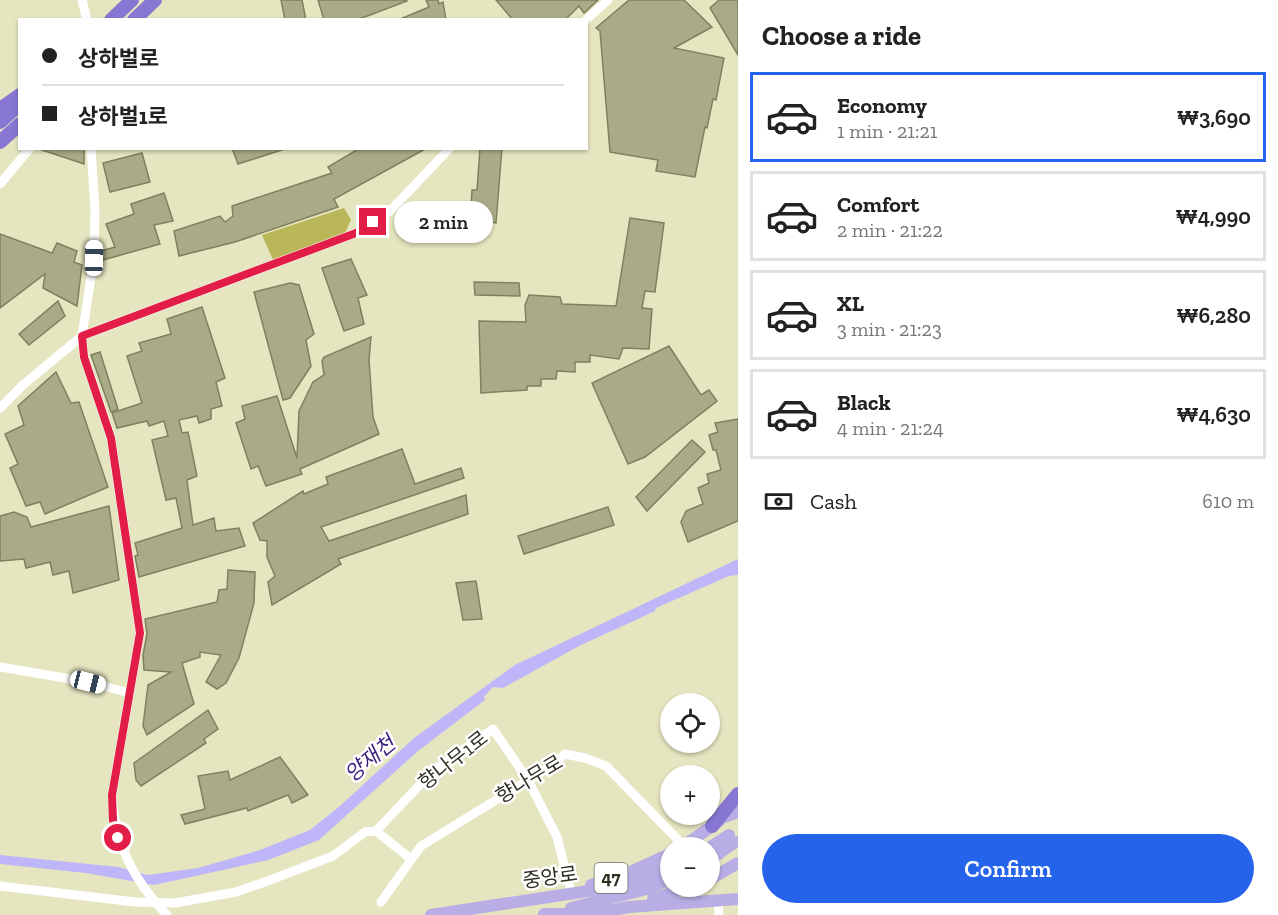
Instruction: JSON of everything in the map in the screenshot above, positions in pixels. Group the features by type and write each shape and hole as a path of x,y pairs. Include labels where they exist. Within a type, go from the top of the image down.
{"highway":[{"path":"113,18 132,0"},
{"path":"136,18 155,0"},
{"path":"0,109 18,96"},
{"path":"0,122 18,106"},
{"path":"0,142 18,126"},
{"path":"720,818 738,794"}],"main road":[{"path":"720,820 738,805"},
{"path":"720,821 738,813"},
{"path":"697,837 713,825"},
{"path":"720,844 732,839 720,850"},
{"name":"47","path":"550,896 570,888 590,885 628,873 660,859"},
{"path":"720,873 738,863"},
{"name":"중앙로","path":"431,915 621,886 660,872"},
{"name":"중앙로","path":"542,914 609,900 660,882"},
{"path":"629,907 660,897"},
{"path":"542,914 592,914 629,907 738,899"}],"street":[{"path":"82,0 86,18"},
{"path":"588,18 608,0"},
{"path":"0,184 28,150"},
{"path":"91,150 95,210 94,258 82,336 84,357 111,438 140,633 112,795 113,820 129,866 154,902 167,915"},
{"path":"0,408 23,385 82,336 356,233 390,211 448,150"},
{"path":"0,667 88,682 130,693"},
{"name":"향나무1로","path":"376,831 434,770 493,729 528,780"},
{"name":"향나무로","path":"381,902 421,846 528,780 565,754 606,766 673,837"},
{"path":"528,780 557,837 570,888"},
{"path":"0,886 175,903 236,892 262,884 333,856 365,832 376,831 411,859"},
{"path":"718,900 719,915"}],"shaded area":[{"path":"344,208 351,220 345,233 273,260 262,235"},
{"path":"738,559 738,575 729,576 656,608 655,611 579,646 503,688 493,687 484,697 485,700 418,751 319,840 268,860 154,885 86,873 0,864 0,855 118,867 148,875 198,868 260,850 310,830 340,806 414,738 515,665"}],"building":[{"path":"281,0 302,0 306,18 285,18"},
{"path":"318,0 407,1 362,18 323,18"},
{"path":"426,0 438,0 439,4 443,2 446,18 403,18 429,7"},
{"path":"496,0 598,0 584,13 579,6 567,18 511,18"},
{"path":"629,0 684,0 712,27 674,48 724,58 716,100 713,99 707,128 705,127 695,177 656,171 658,160 610,152 600,31 596,28"},
{"path":"719,0 738,0 738,55 710,8"},
{"path":"42,150 84,150 84,164"},
{"path":"233,150 282,150 238,164"},
{"path":"357,150 423,150 334,199 338,207 235,242 179,256 174,231 220,216 225,222 233,216 232,206 332,173 328,167"},
{"path":"480,150 502,150 496,223 470,220 472,190 477,190"},
{"path":"142,153 150,182 110,192 103,163"},
{"path":"164,193 173,221 154,225 160,244 103,260 101,251 115,247 106,224 134,214 131,204"},
{"path":"630,218 664,223 655,292 645,291 642,308 652,309 649,349 623,348 619,359 590,355 590,362 575,362 575,372 557,371 556,379 541,379 541,386 527,386 527,390 481,393 479,321 526,322 525,305 529,295 560,297 562,304 616,306"},
{"path":"0,234 52,253 57,243 77,251 74,262 82,265 77,306 43,288 45,274 0,308"},
{"path":"351,259 367,295 358,298 364,324 344,331 322,268"},
{"path":"474,282 519,283 520,296 475,295"},
{"path":"290,283 299,285 314,334 306,340 311,366 290,398 283,400 254,292"},
{"path":"58,301 65,316 29,345 19,334"},
{"path":"202,307 225,378 216,382 222,406 211,409 211,419 199,423 197,416 179,420 182,433 188,432 197,476 187,480 193,525 214,518 216,531 239,528 245,546 139,577 135,543 182,528 176,498 166,500 152,440 168,436 164,421 149,426 147,421 117,428 112,413 142,403 127,356 142,351 139,343 171,334 167,319"},
{"path":"371,337 369,360 373,417 379,434 300,469 302,474 266,486 258,466 251,469 236,423 245,419 242,406 277,396 297,458 299,411 313,382 324,375 322,361 324,357"},
{"path":"669,346 701,395 709,390 717,401 645,457 628,464 592,383"},
{"path":"100,352 118,409 111,412 91,355"},
{"path":"56,372 71,403 79,402 108,487 45,514 40,502 26,506 10,468 18,464 5,434 24,425 18,406"},
{"path":"738,419 738,521 688,542 681,522 686,511 703,504 698,488 709,483 707,474 721,470 709,435 718,432 715,423"},
{"path":"692,440 705,452 647,511 636,497"},
{"path":"402,449 415,484 461,468 464,478 321,527 329,541 466,495 468,514 338,559 341,564 272,605 268,582 275,576 267,557 267,541 260,540 253,523 303,491 304,494 328,484 326,477"},
{"path":"109,506 119,580 73,593 69,571 53,575 50,562 26,568 24,559 0,561 0,516 14,512 27,517 31,527"},
{"path":"608,507 614,525 524,554 518,536"},
{"path":"228,570 255,572 254,603 239,658 226,683 217,689 206,682 221,655 200,652 200,657 182,663 194,704 147,735 143,726 148,685 171,672 144,670 143,655 147,634 145,619 217,602 219,590 227,589"},
{"path":"476,581 482,619 463,620 456,583"},
{"path":"208,710 218,729 204,739 206,743 141,786 136,780 134,763"},
{"path":"280,757 308,795 292,803 288,795 248,811 247,808 185,824 181,815 205,809 198,776 228,771 230,780"}],"route":[{"path":"118,838 113,820 112,795 140,633 111,438 84,357 82,336 356,233 373,222"}],"water label":[{"name":"양재천","path":"370,759"}]}
